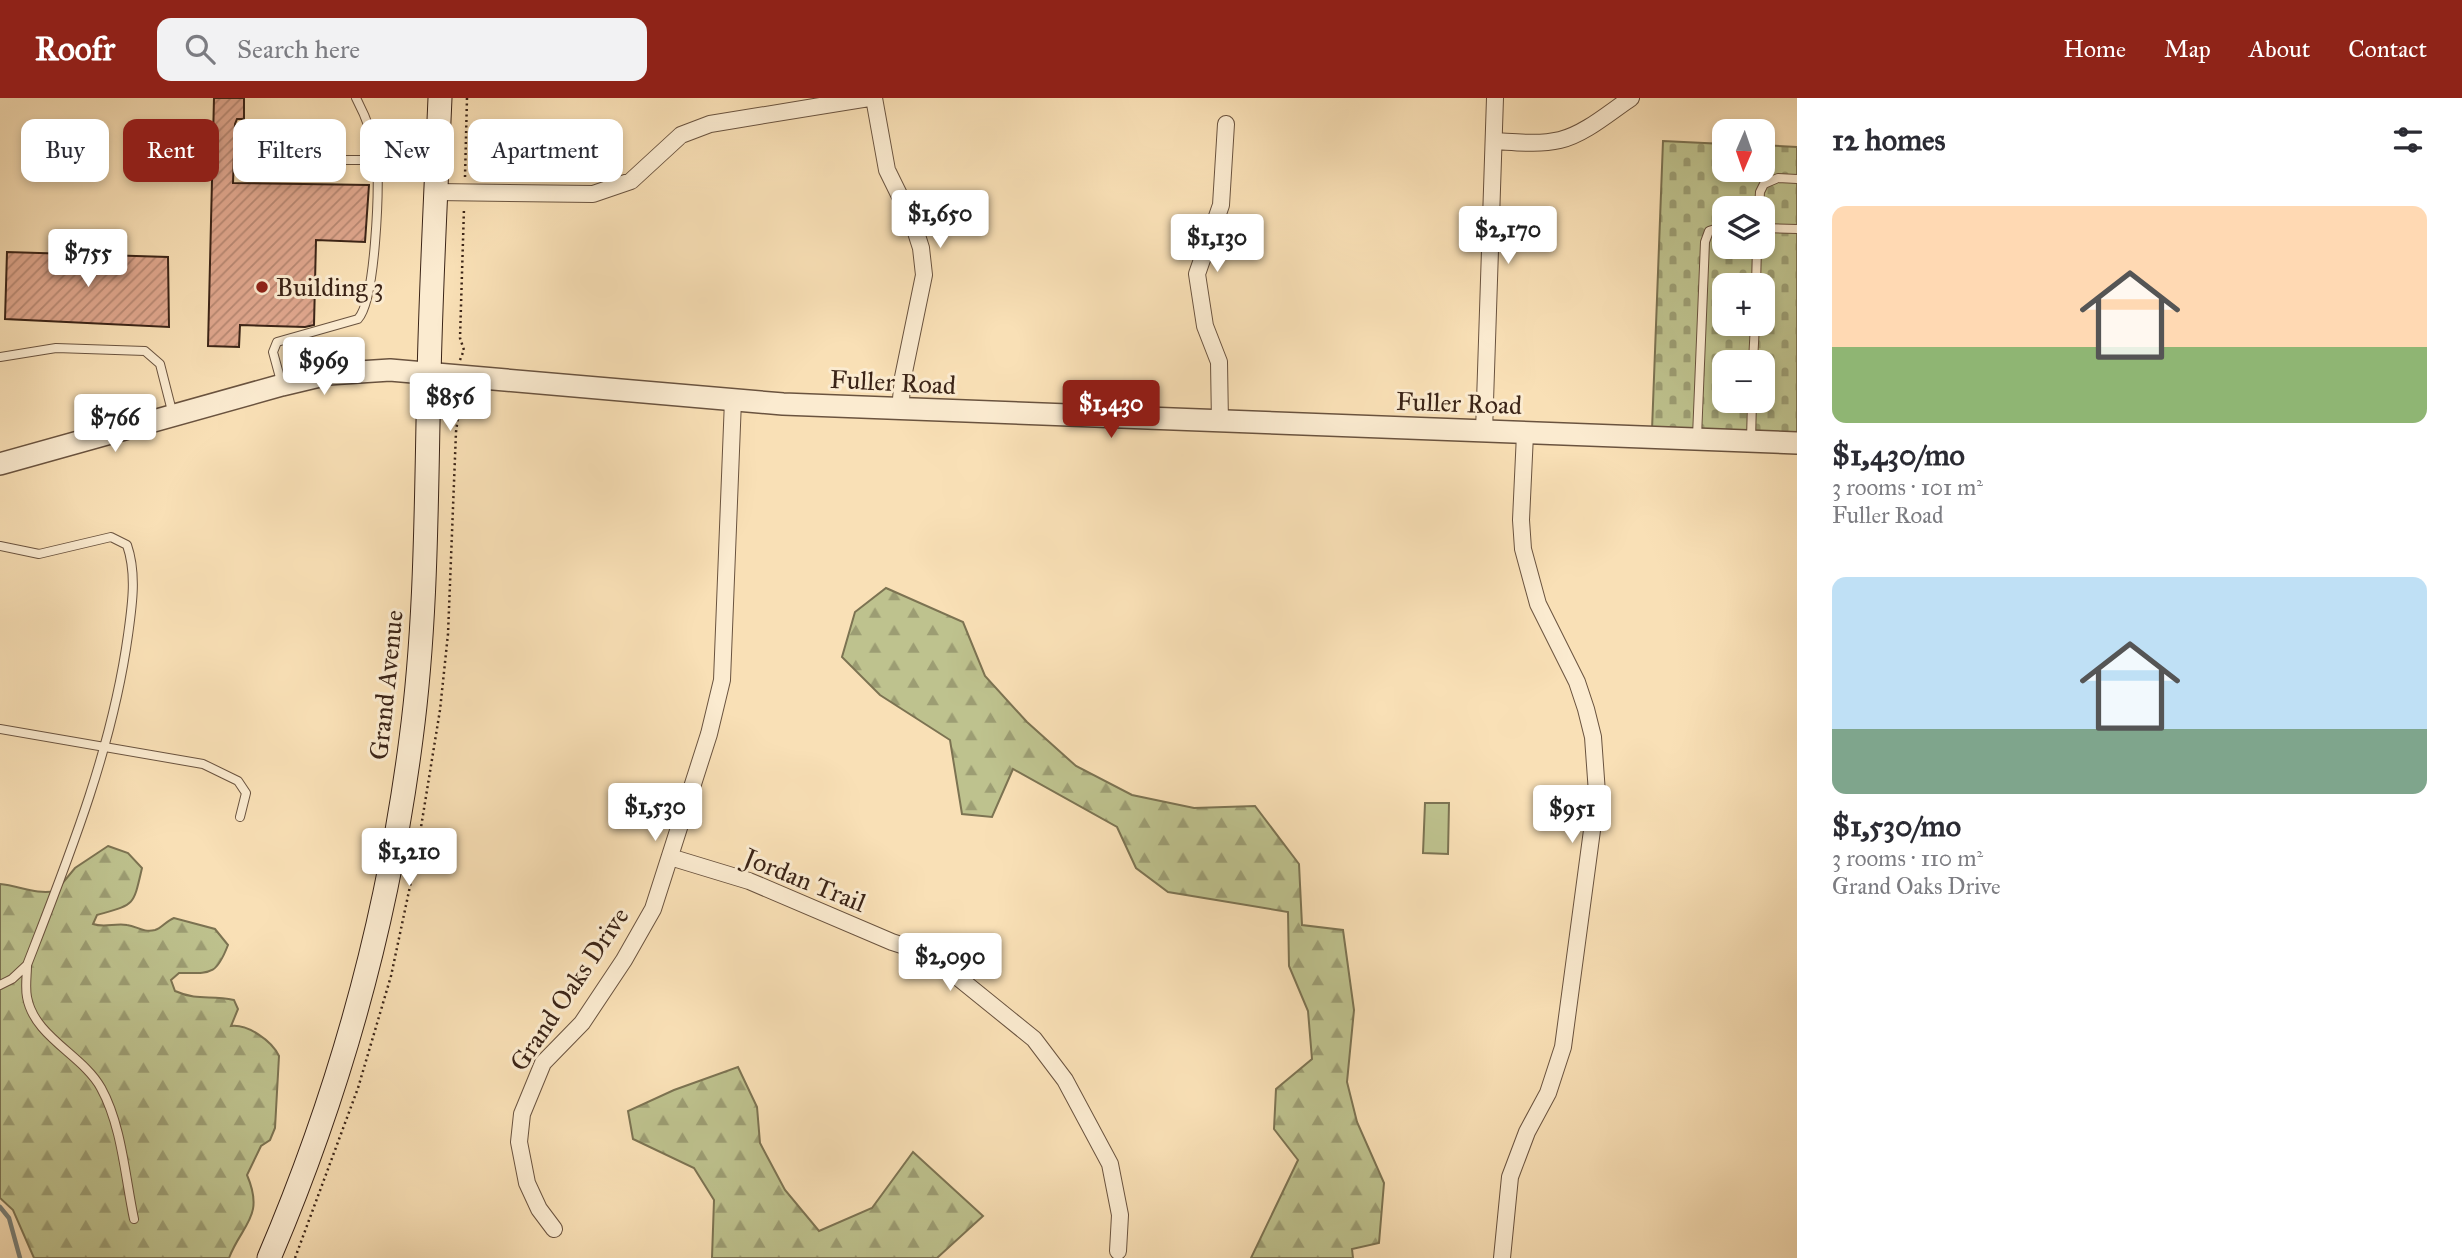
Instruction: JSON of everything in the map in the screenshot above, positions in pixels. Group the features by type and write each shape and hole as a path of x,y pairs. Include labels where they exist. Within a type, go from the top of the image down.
{"main road":[{"name":"Grand Avenue","path":"439,119 440,98"},
{"name":"Grand Avenue","path":"269,1258 317,1137 354,1020 389,874 411,738 420,648 437,182"}],"street":[{"path":"436,192 593,194 631,181 681,135 710,124 872,98 887,170 913,223 921,248 924,275 903,377 900,410"},
{"path":"1484,432 1495,98"},
{"path":"1493,141 1538,143 1561,140 1575,135 1631,98"},
{"path":"1220,423 1219,362 1205,326 1197,274 1221,205 1226,124"},
{"name":"Fuller Road","path":"0,465 282,385 355,371 429,373 733,400 900,410 1797,443"},
{"name":"Grand Oaks Drive","path":"554,1229 539,1209 527,1184 520,1156 525,1101 543,1063 575,1031 624,960 653,909 719,699 733,400"},
{"path":"1502,1258 1510,1177 1527,1132 1548,1093 1563,1047 1597,793 1593,737 1586,709 1577,682 1538,604 1523,549 1521,520 1525,434"},
{"name":"Jordan Trail","path":"670,857 749,881 892,942 929,954 1034,1039 1065,1080 1110,1164 1120,1215 1118,1251"}],"lane":[{"path":"356,98 365,119"},
{"path":"1760,196 1764,184 1778,178 1797,179"},
{"path":"282,385 273,352 277,342 285,337 344,325 358,319 363,313 368,299 376,220 377,182"},
{"path":"1775,228 1797,229"},
{"path":"1697,440 1705,242 1712,230"},
{"path":"0,357 56,348 145,351 160,364 173,415"},
{"path":"1751,442 1752,413"},
{"path":"0,545 39,554 97,538 111,537 127,545 133,565 124,661 98,778 27,965 27,997 31,1008 57,1042 84,1064 101,1087 112,1110 134,1219"},
{"path":"0,729 169,756 223,772 238,781 246,793 240,817"},
{"path":"0,985 12,979 27,965"}],"path":[{"path":"460,355 464,350 460,338 467,98"}],"green space":[{"path":"1663,141 1712,143 1712,182 1775,182 1775,146 1797,147 1797,435 1652,430"},
{"path":"886,588 963,622 985,676 1027,722 1076,766 1132,795 1194,808 1255,806 1299,864 1302,925 1343,930 1354,1010 1347,1082 1357,1122 1384,1183 1379,1243 1352,1249 1353,1258 1251,1258 1298,1160 1274,1129 1276,1089 1312,1059 1308,1011 1289,966 1288,912 1168,892 1136,868 1117,827 1013,769 992,817 962,814 950,740 880,695 842,657 855,612"},
{"path":"1425,803 1449,803 1448,854 1423,853"},
{"path":"108,846 128,853 142,868 137,890 130,902 126,906 97,915 93,924 127,925 151,931 174,918 215,929 228,945 220,962 211,971 179,973 171,980 175,991 191,996 234,1000 238,1009 231,1026 245,1028 259,1035 279,1056 275,1128 270,1140 261,1146 247,1175 254,1201 253,1211 229,1258 34,1258 13,1210 0,1198 0,884 35,891 56,891 75,868"},
{"path":"738,1067 757,1107 760,1143 785,1190 819,1231 872,1208 913,1152 983,1216 937,1258 712,1258 714,1200 694,1168 633,1139 628,1111 674,1090"}],"building":[{"path":"214,98 244,98 244,119 233,119 233,183 369,185 365,242 316,240 314,325 240,325 239,347 208,346 212,182 219,182 219,119 213,119"},
{"path":"7,252 168,257 169,327 5,319"}],"waterway":[{"path":"0,1207 9,1218 20,1258"}],"place":[{"name":"Building 3","path":"262,287"}]}
